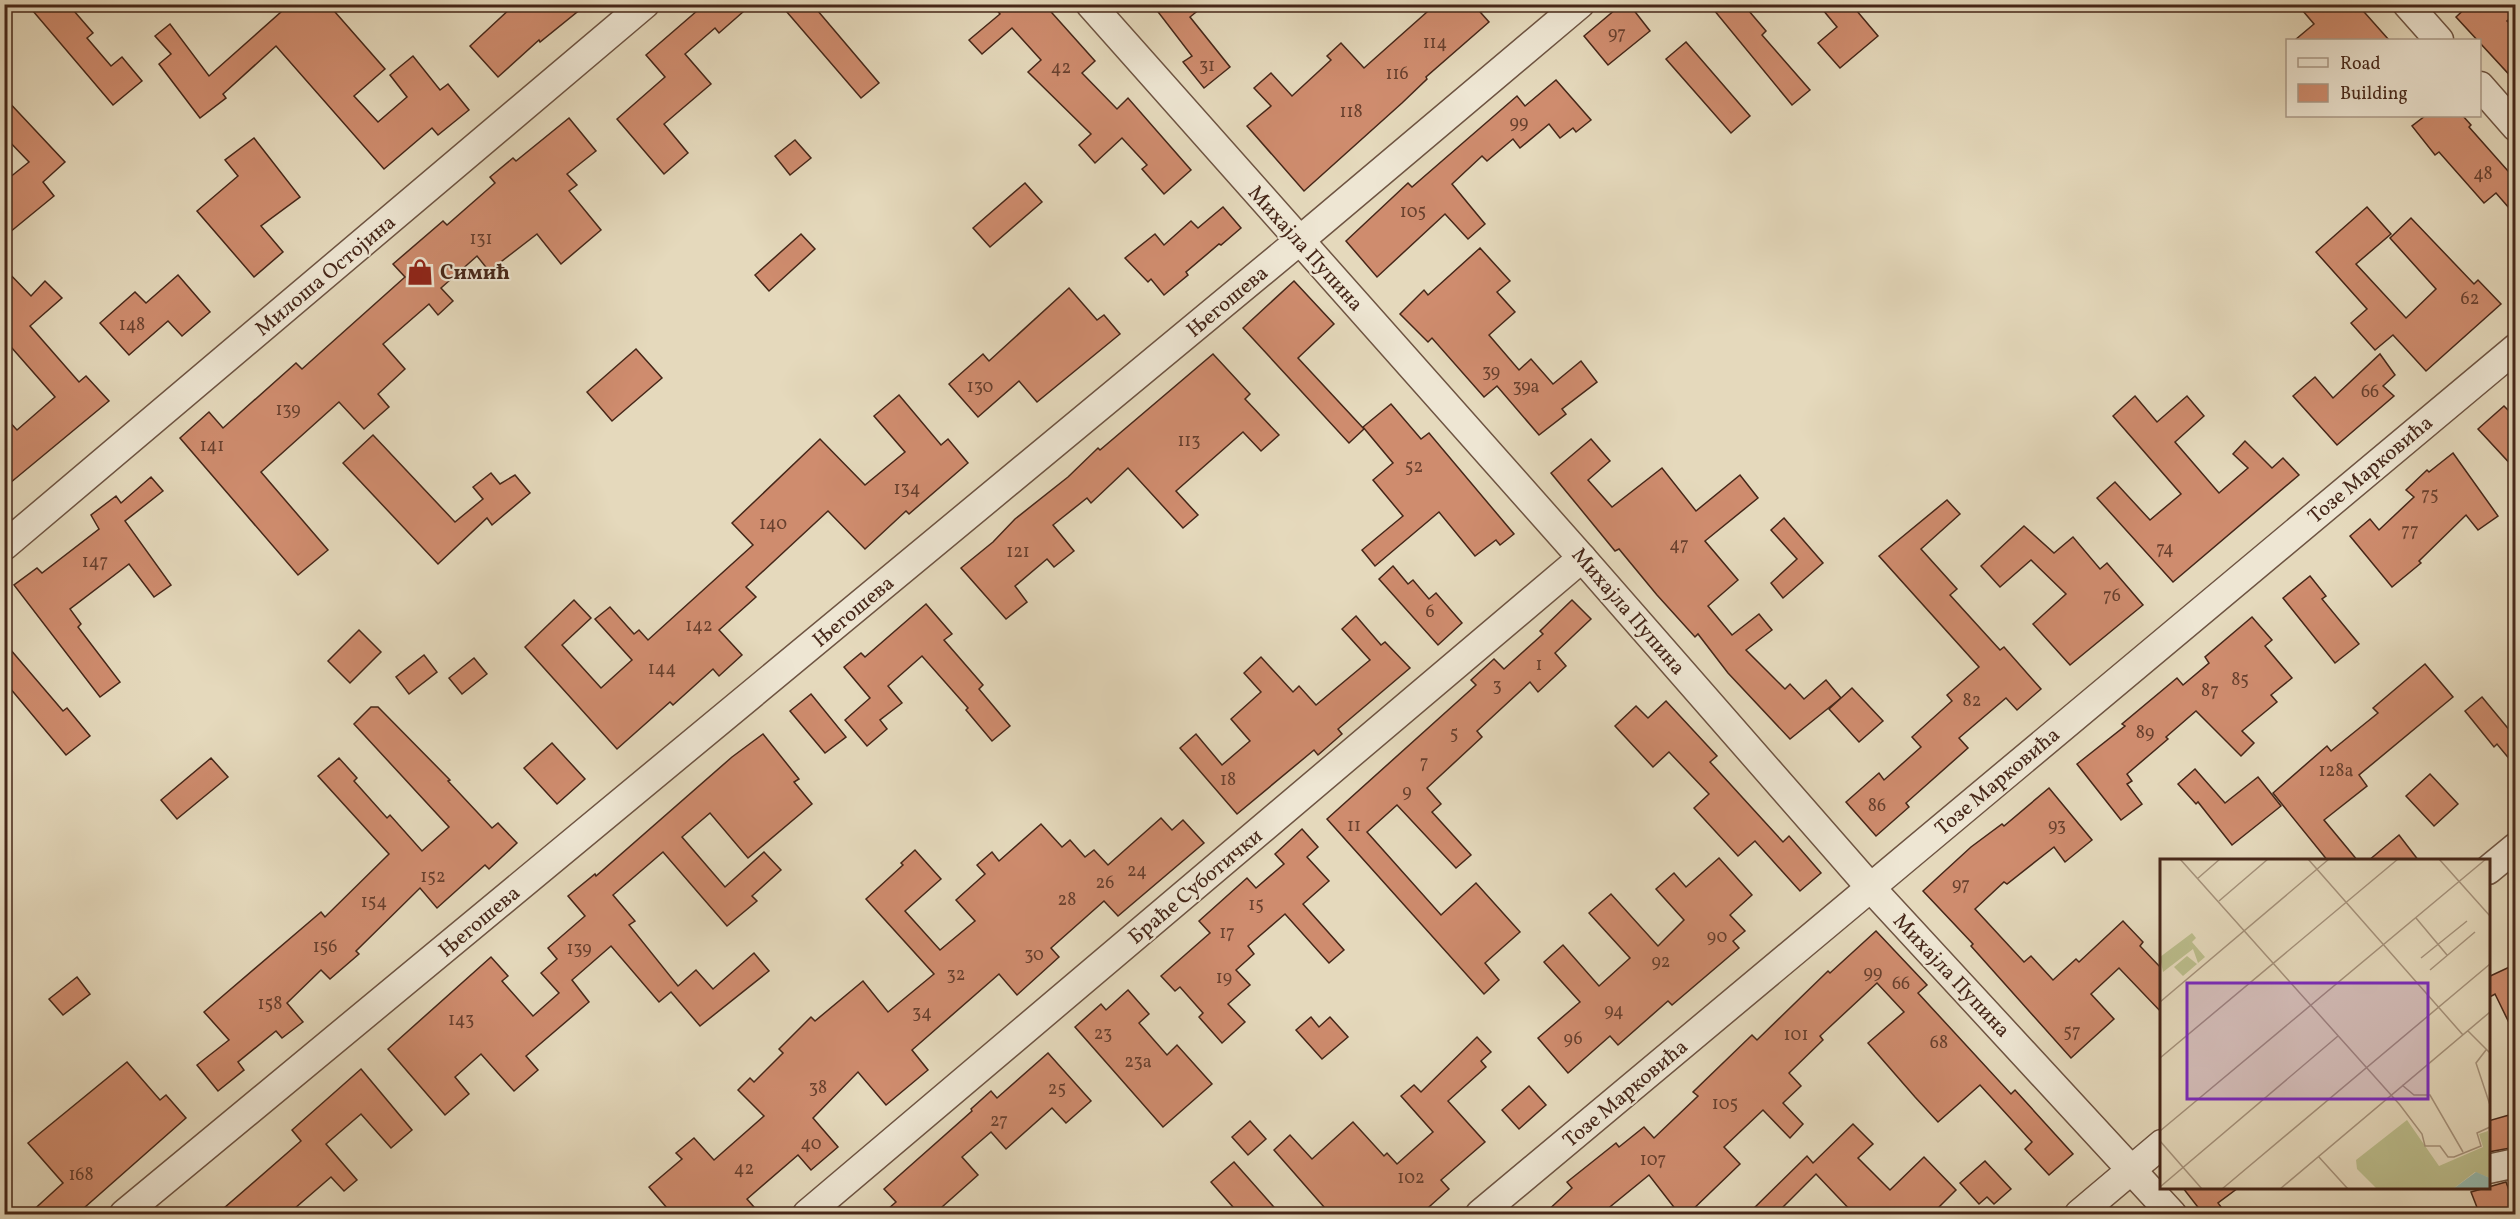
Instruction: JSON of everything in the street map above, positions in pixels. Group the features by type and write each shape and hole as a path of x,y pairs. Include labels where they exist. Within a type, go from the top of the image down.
{"street":[{"name":"Милоша Остојина","path":"4,546 645,4"},
{"name":"Михајла Пупина","path":"1090,4 1582,558 1870,887 2133,1169 2172,1215"},
{"name":"Његошева","path":"124,1215 1299,241 1580,4"},
{"path":"2407,4 2438,39"},
{"path":"2481,87 2516,127"},
{"name":"Тозе Марковића","path":"1480,1215 2516,348"},
{"name":"Браће Суботички","path":"807,1215 1582,558"},
{"path":"2490,868 2516,847"},
{"path":"2079,1215 2160,1146"},
{"path":"2490,1169 2516,1163"}],"building":[{"path":"27,4 68,4 93,33 87,38 111,66 122,57 142,81 113,105"},
{"path":"290,4 328,4 385,69 354,96 378,122 407,97 390,75 413,56 440,90 448,84 469,110 438,135 432,128 384,169 276,46 223,94 226,98 200,118 159,64 171,54 155,36 170,24 209,76"},
{"path":"515,4 587,4 540,42 539,40 498,77 470,46"},
{"path":"705,4 752,4 719,33 715,28 685,54 711,84 664,124 688,153 664,174 617,119 665,77 646,55"},
{"path":"780,4 812,4 879,83 861,98"},
{"path":"992,4 1044,4 1095,61 1082,73 1117,109 1128,98 1191,170 1164,194 1142,169 1147,165 1122,138 1095,163 1079,145 1091,134 1028,72 1041,60 1012,28 982,54 969,40 1000,14"},
{"path":"1152,4 1206,4 1190,17 1230,67 1204,88 1183,62 1192,56"},
{"path":"1436,4 1473,4 1489,22 1426,77 1427,79 1402,103 1304,191 1247,126 1271,106 1254,88 1271,73 1292,96 1331,60 1327,56 1341,43 1364,68"},
{"path":"1622,4 1629,4 1650,31 1608,65 1584,36"},
{"path":"1709,4 1743,4 1766,31 1762,35 1810,90 1792,105"},
{"path":"1818,4 1851,4 1878,36 1840,68 1818,43 1837,27"},
{"path":"2297,4 2357,4 2388,39 2296,39 2314,24"},
{"path":"2470,4 2516,4 2516,13 2507,21 2516,29 2516,82 2481,44 2481,39 2476,39 2456,17"},
{"path":"1686,42 1750,116 1731,133 1666,59"},
{"path":"1556,80 1591,120 1576,132 1573,128 1560,138 1549,124 1520,148 1513,139 1487,161 1482,156 1452,184 1485,224 1468,239 1445,214 1377,277 1346,241 1408,183 1412,187 1517,96 1525,106"},
{"path":"4,97 65,162 43,182 54,196 4,237 4,182 29,162 4,136"},
{"path":"2424,117 2464,117 2471,125 2469,127 2516,180 2516,216 2496,193 2484,203 2439,152 2435,155 2412,126"},
{"path":"569,118 596,151 567,174 577,185 569,191 601,230 561,264 537,234 489,271 477,256 441,288 453,301 438,315 429,304 383,344 405,369 378,394 389,407 364,429 339,402 261,472 328,550 298,575 180,438 209,412 223,428 296,363 302,369 405,277 393,264 443,221 447,225 495,183 490,177 513,158 516,161"},
{"path":"254,138 300,197 261,226 283,252 254,277 197,211 238,176 225,160"},
{"path":"795,140 811,158 790,175 775,156"},
{"path":"1025,183 1042,202 990,247 973,228"},
{"path":"1223,207 1241,228 1186,272 1188,275 1164,295 1151,279 1148,282 1125,258 1155,234 1164,245 1191,221 1198,228"},
{"path":"2367,207 2391,234 2356,264 2406,318 2436,289 2390,238 2411,218 2474,284 2478,280 2501,304 2426,371 2393,335 2375,350 2351,323 2367,309 2316,252"},
{"path":"801,234 815,249 769,291 755,275"},
{"path":"1480,248 1510,281 1497,292 1515,312 1489,335 1519,370 1531,359 1553,384 1581,361 1597,382 1562,409 1566,414 1539,435 1497,386 1484,397 1432,338 1428,342 1400,314 1424,290 1428,295"},
{"path":"4,268 31,296 45,281 62,298 30,326 79,382 86,376 109,401 4,488 4,416 17,430 55,397 4,339"},
{"path":"178,275 210,312 182,336 168,321 129,355 100,323 135,292 146,303"},
{"path":"1294,281 1334,324 1298,358 1364,429 1349,443 1243,328"},
{"path":"1069,288 1097,320 1104,315 1120,334 1037,402 1019,381 978,417 949,384 983,354 989,361"},
{"path":"636,349 662,378 612,421 587,392"},
{"path":"1213,354 1250,394 1245,399 1279,435 1261,451 1243,432 1176,491 1198,515 1183,528 1128,468 1091,503 1087,498 1053,525 1074,551 1054,567 1047,559 1015,586 1027,602 1006,619 961,568 993,542 1015,519 1068,477 1098,448 1100,450"},
{"path":"2380,354 2395,375 2383,386 2394,396 2337,445 2293,396 2315,377 2333,398"},
{"path":"899,395 941,445 948,439 968,463 909,514 906,511 865,549 828,511 746,587 756,597 719,630 742,655 719,676 713,669 673,705 670,702 617,749 525,647 574,600 591,618 562,645 601,688 632,660 595,619 610,607 634,634 639,630 648,640 753,545 732,523 820,439 865,485 905,452 874,416"},
{"path":"2135,396 2157,422 2187,396 2204,416 2175,442 2219,493 2248,468 2233,454 2245,441 2272,468 2283,458 2299,475 2173,582 2097,498 2115,482 2150,520 2181,494 2113,416"},
{"path":"1391,404 1421,439 1429,433 1514,534 1500,545 1496,540 1475,556 1439,512 1375,566 1362,550 1403,516 1373,480 1393,463 1363,427"},
{"path":"2504,406 2516,418 2516,470 2478,429"},
{"path":"373,435 455,522 483,499 473,487 491,473 500,484 515,475 530,493 492,525 487,518 438,564 343,463"},
{"path":"1591,439 1610,461 1588,480 1612,507 1662,468 1696,511 1740,475 1758,498 1705,541 1738,580 1708,606 1732,635 1759,614 1772,630 1746,650 1785,689 1790,684 1804,699 1826,680 1841,698 1790,739 1728,673 1698,634 1695,637 1657,595 1619,549 1615,551 1551,473"},
{"path":"2453,453 2498,516 2478,530 2466,515 2419,561 2421,563 2392,587 2350,536 2370,519 2379,530 2414,497 2406,490 2427,470 2429,472"},
{"path":"151,477 163,491 125,521 171,585 154,597 129,564 70,609 81,624 78,627 120,682 100,697 14,585 37,568 42,573 99,529 91,515 116,496 121,503"},
{"path":"1947,500 1960,514 1921,549 1957,589 1950,595 2000,650 2004,647 2041,689 2017,710 2006,698 1959,738 1968,748 1906,803 1909,807 1876,836 1846,802 1879,773 1884,780 1921,747 1912,737 1952,701 1947,695 1979,667 1879,556"},
{"path":"1784,518 1823,563 1783,598 1771,583 1797,559 1771,530"},
{"path":"2024,526 2054,553 2073,537 2100,569 2107,563 2143,605 2070,665 2033,624 2066,594 2031,560 2000,587 1981,566"},
{"path":"1393,566 1408,584 1413,580 1429,599 1436,593 1462,623 1438,645 1379,579"},
{"path":"2310,576 2326,596 2322,599 2359,644 2335,663 2283,598"},
{"path":"1572,600 1591,619 1555,653 1566,666 1538,692 1530,682 1477,731 1482,737 1427,788 1441,804 1432,812 1471,855 1456,868 1397,805 1367,832 1441,915 1476,883 1520,932 1485,963 1499,980 1484,994 1327,819 1476,685 1471,680 1494,659 1504,669 1543,634 1540,631"},
{"path":"926,604 952,634 944,640 983,685 979,689 1010,726 992,741 966,710 968,708 922,656 888,686 902,703 880,720 887,729 867,746 845,720 870,698 844,667 861,653 865,657"},
{"path":"1356,616 1381,645 1385,642 1410,668 1338,729 1342,734 1318,755 1314,750 1237,814 1180,748 1196,734 1222,765 1250,741 1231,719 1261,692 1244,673 1261,657 1293,692 1299,686 1316,705 1370,660 1342,629"},
{"path":"2252,617 2272,640 2265,646 2292,678 2271,695 2277,702 2242,731 2254,743 2241,756 2196,711 2127,774 2132,781 2127,784 2142,804 2121,820 2077,764 2125,726 2122,724 2177,678 2183,685 2209,663 2205,657"},
{"path":"359,630 381,652 350,683 328,661"},
{"path":"4,642 63,711 67,708 90,736 66,755 4,681"},
{"path":"424,655 437,672 409,694 396,677"},
{"path":"474,658 487,674 462,694 449,678"},
{"path":"2425,664 2453,697 2359,775 2367,786 2324,820 2356,859 2326,859 2273,793 2327,746 2331,751 2378,713 2373,708"},
{"path":"1852,688 1883,721 1859,742 1829,709"},
{"path":"811,694 846,737 825,753 790,711"},
{"path":"2482,697 2516,738 2516,767 2497,744 2494,747 2465,711"},
{"path":"1666,701 1717,756 1710,762 1783,842 1789,836 1821,873 1800,891 1755,841 1738,856 1694,808 1709,794 1669,752 1653,767 1615,726 1636,706 1648,718"},
{"path":"371,707 378,707 450,780 448,781 492,828 498,823 517,843 489,869 485,865 437,908 420,888 356,951 359,954 330,979 321,970 287,1003 303,1022 282,1038 276,1031 238,1062 244,1070 218,1091 197,1065 229,1040 204,1012 321,912 325,917 389,854 318,776 339,758 357,778 354,781 387,818 390,815 422,851 449,827 354,724"},
{"path":"763,734 799,779 794,782 812,804 748,858 710,813 682,837 725,887 764,852 781,870 752,896 757,901 727,926 663,852 613,895 635,921 629,925 678,986 696,970 713,989 754,953 769,971 700,1026 671,992 659,1002 611,946 572,980 589,1002 526,1056 538,1070 514,1091 481,1054 455,1077 469,1094 445,1115 388,1049 491,957 508,976 502,981 533,1016 559,993 541,973 557,959 548,948 585,916 568,896 595,874 596,876 732,757"},
{"path":"552,743 585,779 557,804 524,768"},
{"path":"211,758 228,777 177,819 161,800"},
{"path":"2195,769 2225,803 2258,777 2281,806 2232,845 2198,802 2196,804 2178,784"},
{"path":"2430,774 2458,804 2434,826 2406,796"},
{"path":"2049,788 2092,840 2065,862 2054,847 2007,884 2004,882 1975,909 2024,962 2031,956 2053,980 2076,959 2079,962 2123,921 2143,942 2140,946 2160,967 2160,1011 2119,968 2091,994 2114,1019 2071,1058 1971,946 1973,944 1923,891 1971,847 2002,824 2004,826"},
{"path":"1161,818 1172,830 1183,820 1204,843 1118,916 1104,901 1051,948 1059,957 1017,995 999,974 912,1050 928,1070 886,1105 858,1072 813,1118 838,1147 811,1170 798,1155 747,1199 761,1215 673,1215 649,1187 682,1159 676,1153 694,1138 714,1160 764,1116 738,1090 750,1078 754,1082 783,1053 779,1049 811,1017 815,1021 863,981 888,1012 934,974 866,899 903,865 901,863 915,850 941,879 905,911 940,950 975,921 956,900 985,874 977,865 992,852 999,861 1041,824 1062,847 1070,840 1085,857 1094,850 1108,865"},
{"path":"1302,829 1318,847 1307,857 1329,881 1303,904 1344,950 1329,963 1285,914 1248,946 1254,954 1236,970 1250,985 1228,1004 1245,1022 1222,1043 1199,1017 1203,1013 1180,987 1175,991 1161,976 1210,933 1199,921 1247,878 1256,888 1284,864 1275,854"},
{"path":"2399,835 2417,859 2370,859"},
{"path":"1719,858 1752,895 1730,915 1745,931 1733,941 1739,948 1672,1005 1668,1001 1618,1045 1610,1036 1568,1073 1538,1038 1580,1002 1544,962 1563,945 1599,986 1630,958 1589,913 1611,894 1658,946 1684,920 1656,889 1674,873 1686,887"},
{"path":"1876,931 1927,985 1918,993 2011,1094 2015,1090 2073,1154 2049,1175 2025,1149 2032,1142 1980,1085 1938,1122 1915,1097 1868,1043 1904,1012 1877,983 1820,1036 1823,1040 1789,1073 1801,1086 1783,1103 1803,1124 1790,1138 1763,1110 1724,1147 1740,1164 1687,1215 1680,1215 1649,1175 1600,1215 1543,1215 1572,1188 1567,1182 1616,1143 1619,1147 1644,1127 1654,1138 1698,1096 1693,1092 1752,1035 1757,1040 1828,971 1830,973"},
{"path":"2516,964 2516,1037 2495,994 2490,997 2490,976"},
{"path":"77,977 90,994 63,1015 49,999"},
{"path":"1128,990 1149,1014 1139,1023 1167,1055 1177,1045 1212,1084 1163,1127 1075,1027 1101,1004 1106,1010"},
{"path":"1311,1017 1319,1027 1330,1017 1348,1037 1322,1059 1296,1030"},
{"path":"1477,1037 1491,1052 1481,1061 1486,1067 1448,1101 1485,1142 1441,1180 1449,1189 1420,1215 1331,1215 1274,1150 1290,1135 1312,1159 1353,1122 1384,1156 1387,1153 1397,1164 1433,1132 1401,1096 1414,1085 1421,1092"},
{"path":"1048,1053 1091,1101 1066,1123 1052,1108 1006,1149 991,1132 962,1157 978,1175 933,1215 881,1215 896,1202 884,1189 972,1111 971,1109 991,1091 997,1098"},
{"path":"127,1062 160,1100 166,1095 186,1118 76,1215 28,1215 63,1183 28,1143"},
{"path":"361,1069 412,1130 391,1148 361,1114 326,1144 357,1180 344,1191 331,1177 287,1215 216,1215 301,1141 292,1130"},
{"path":"1529,1086 1546,1105 1519,1129 1502,1110"},
{"path":"2516,1113 2516,1147 2490,1152 2490,1120"},
{"path":"1250,1121 1266,1139 1248,1155 1232,1137"},
{"path":"1853,1124 1873,1144 1858,1158 1890,1190 1924,1157 1956,1190 1931,1215 1855,1215 1816,1174 1775,1215 1747,1215 1807,1156 1813,1163"},
{"path":"1985,1161 2011,1189 1994,1204 1987,1197 1979,1204 1960,1183"},
{"path":"1234,1162 1281,1215 1240,1215 1211,1182"},
{"path":"2506,1182 2516,1209 2503,1215 2480,1215 2471,1192 2490,1189 2490,1187"},
{"path":"2184,1189 2237,1189 2218,1203 2227,1215 2204,1215"}],"place":[{"name":"Симић","path":"420,272"}]}
